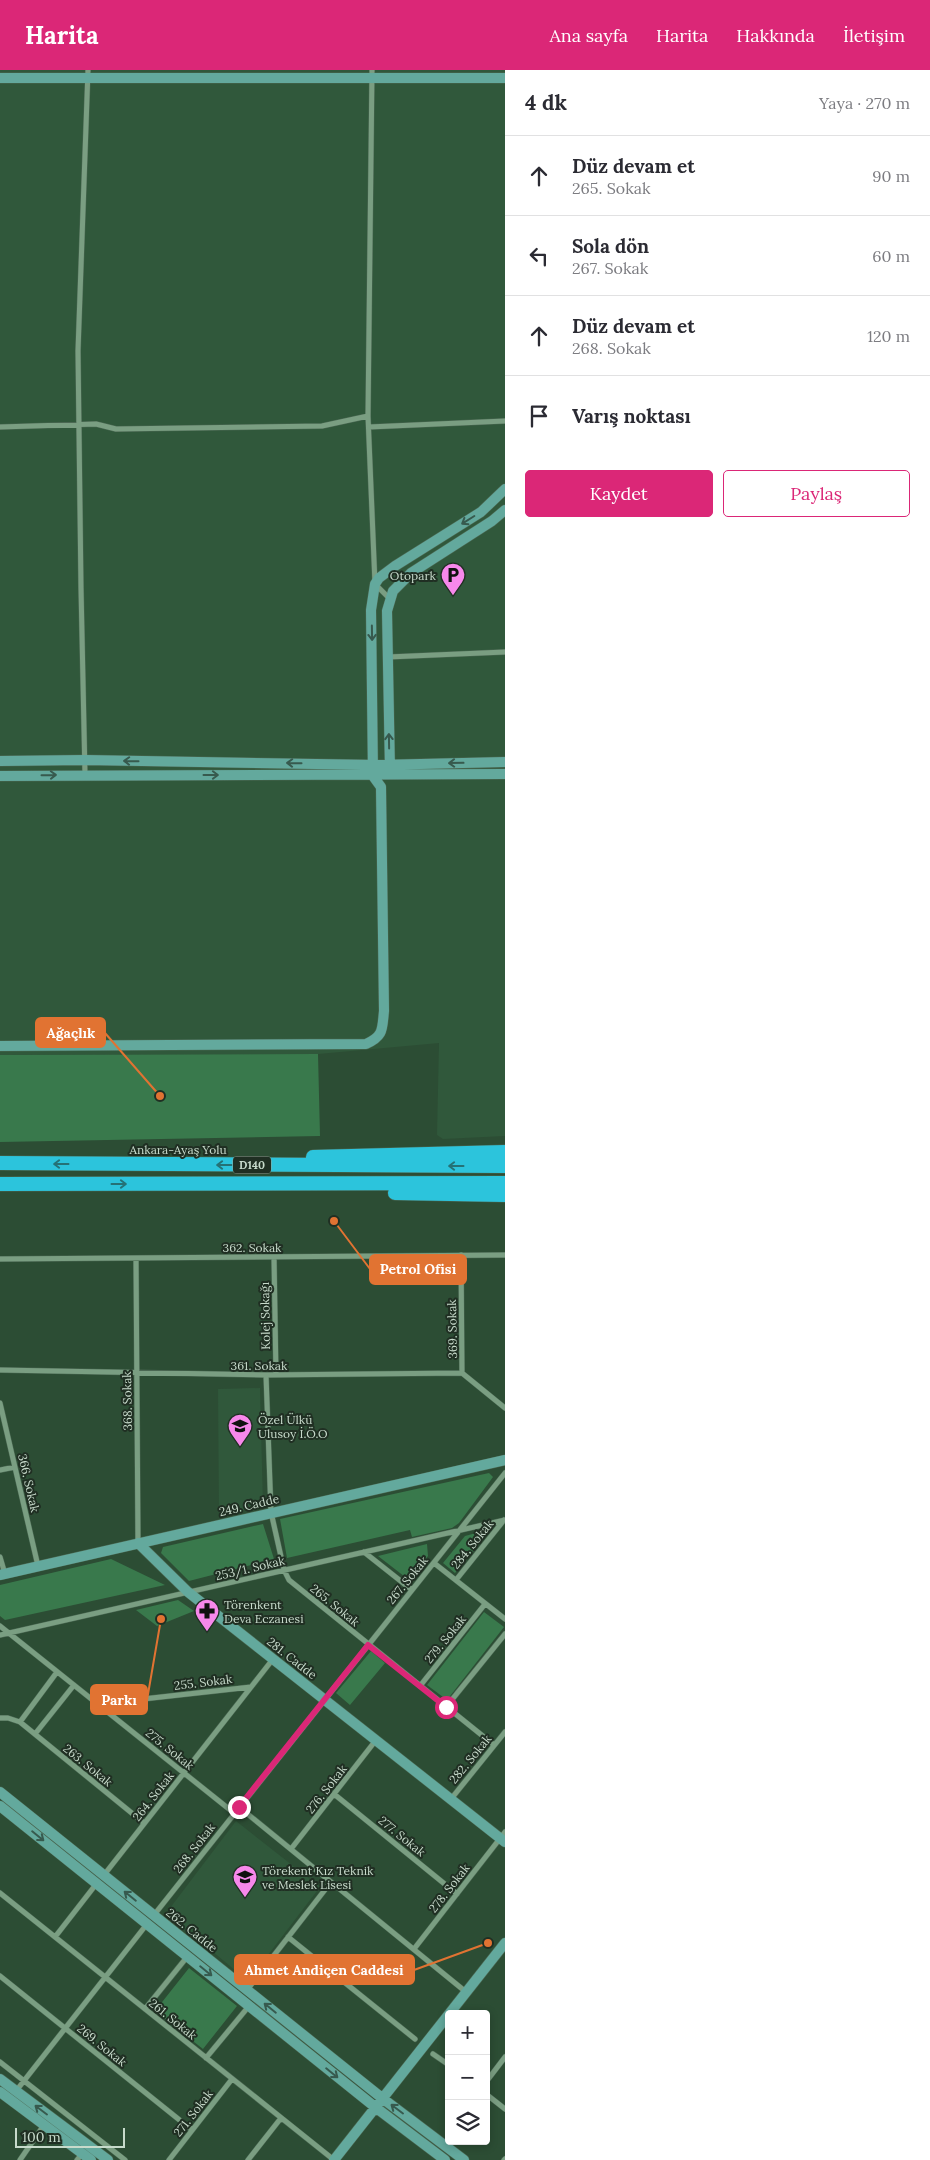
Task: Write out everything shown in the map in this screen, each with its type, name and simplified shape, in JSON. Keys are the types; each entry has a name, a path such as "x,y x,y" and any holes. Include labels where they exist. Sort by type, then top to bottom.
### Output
{"highway":[{"path":"291,1165 311,1157 327,1156 505,1152"},
{"name":"Ankara-Ayaş Yolu","path":"0,1163 505,1166"},
{"name":"D140","path":"0,1184 505,1184"},
{"path":"286,1184 305,1191 505,1195"}],"street":[{"path":"86,775 78,425 78,341 87,74"},
{"path":"0,78 87,74 372,74 505,78"},
{"path":"0,1046 366,1044 378,1038 381,1033 384,1011 381,787 373,776 371,610 375,584 368,416 372,74"},
{"path":"0,427 96,424 116,429 322,426 368,416"},
{"path":"369,426 505,421"},
{"path":"375,584 379,578 395,566 480,512 505,489"},
{"path":"381,787 390,776 387,611 393,591 411,573 492,521 505,510"},
{"path":"375,584 390,599"},
{"path":"387,657 505,652"},
{"path":"0,761 85,760 374,764 505,762"},
{"path":"0,776 390,776 505,774"},
{"name":"362. Sokak","path":"0,1259 505,1255"},
{"name":"369. Sokak","path":"461,1256 462,1373"},
{"name":"Kolej Sokağı","path":"274,1257 276,1375"},
{"name":"368. Sokak","path":"136,1258 138,1543"},
{"name":"361. Sokak","path":"0,1370 266,1375 462,1373"},
{"path":"462,1373 505,1408"},
{"path":"266,1375 271,1512"},
{"name":"366. Sokak","path":"0,1403 38,1566"},
{"name":"249. Cadde","path":"2,1575 505,1460"},
{"path":"0,1470 15,1466"},
{"name":"267. Sokak","path":"324,1699 505,1473"},
{"name":"265. Sokak","path":"271,1512 284,1570 293,1585 494,1745"},
{"name":"253/1. Sokak","path":"0,1635 505,1520"},
{"name":"284. Sokak","path":"456,1580 505,1520"},
{"name":"281. Cadde","path":"138,1543 188,1592 450,1799 503,1838"},
{"path":"364,1552 412,1590"},
{"path":"0,1556 2,1575"},
{"name":"284. Sokak","path":"434,1563 505,1619"},
{"name":"279. Sokak","path":"420,1686 486,1604"},
{"name":"275. Sokak","path":"0,1626 234,1813"},
{"path":"446,1707 505,1634"},
{"name":"264. Sokak","path":"104,1875 273,1659"},
{"path":"0,1718 8,1718 20,1722 57,1672"},
{"path":"35,1734 74,1685"},
{"name":"255. Sokak","path":"98,1704 251,1687"},
{"name":"268. Sokak","path":"154,1915 324,1699"},
{"name":"263. Sokak","path":"20,1722 144,1823"},
{"name":"282. Sokak","path":"450,1799 505,1732"},
{"name":"276. Sokak","path":"291,1849 376,1740"},
{"name":"262. Cadde","path":"0,1792 382,2098 464,2160"},
{"name":"277. Sokak","path":"334,1794 457,1894"},
{"name":"262. Cadde","path":"0,1806 375,2107 445,2160"},
{"path":"239,1807 466,1992"},
{"name":"278. Sokak","path":"414,1950 503,1838"},
{"path":"247,1990 331,1882"},
{"path":"55,1937 97,1883"},
{"name":"261. Sokak","path":"0,1893 334,2160"},
{"path":"16,2091 154,1915"},
{"path":"288,1937 415,2039"},
{"path":"452,2010 505,1943"},
{"path":"145,2009 188,1956"},
{"name":"269. Sokak","path":"0,1976 192,2130"},
{"path":"206,2058 250,2006"},
{"path":"334,2160 445,2019"},
{"path":"433,2054 445,2062"},
{"path":"490,2077 505,2058"},
{"path":"0,2062 125,2160"},
{"path":"0,2079 108,2160"},
{"name":"271. Sokak","path":"169,2160 232,2079"},
{"path":"0,2092 44,2125 83,2158"},
{"path":"490,2097 505,2109"},
{"path":"248,2160 281,2118"},
{"path":"20,2160 44,2125"},
{"path":"413,2136 420,2127"}],"shaded area":[{"path":"0,70 505,70 505,1136 443,1139 437,1135 439,1043 318,1054 0,1055"},
{"path":"318,1054 320,1136 0,1142 0,1055"},
{"name":"Özel Ülkü Ulusoy İ.Ö.O","path":"260,1388 263,1506 219,1516 218,1389"},
{"path":"489,1473 493,1477 459,1523 452,1528 412,1537 410,1530 287,1558 280,1519"},
{"path":"263,1524 274,1559 189,1581 161,1553 163,1547"},
{"path":"491,1529 455,1573 443,1563 465,1536"},
{"path":"427,1544 428,1556 409,1580 378,1556"},
{"path":"111,1559 165,1585 5,1620 0,1616 0,1585"},
{"path":"178,1600 194,1611 157,1626 136,1610"},
{"path":"484,1612 504,1627 447,1700 427,1685"},
{"path":"371,1651 385,1663 350,1705 336,1693"},
{"name":"Törekent Kız Teknik ve Meslek Lisesi","path":"236,1821 320,1887 248,1981 170,1916 170,1908"},
{"path":"189,1968 237,2006 203,2049 155,2011"}],"place":[{"name":"Otopark","path":"453,596"},
{"name":"Ağaçlık","path":"160,1096"},
{"name":"Petrol Ofisi","path":"334,1221"},
{"name":"Özel Ülkü Ulusoy İ.Ö.O","path":"240,1447"},
{"name":"Parkı","path":"161,1619"},
{"name":"Törenkent Deva Eczanesi","path":"207,1632"},
{"name":"Törekent Kız Teknik ve Meslek Lisesi","path":"245,1898"},
{"name":"Ahmet Andiçen Caddesi","path":"488,1943"}],"route":[{"path":"239,1807 368,1645 446,1707"}]}
